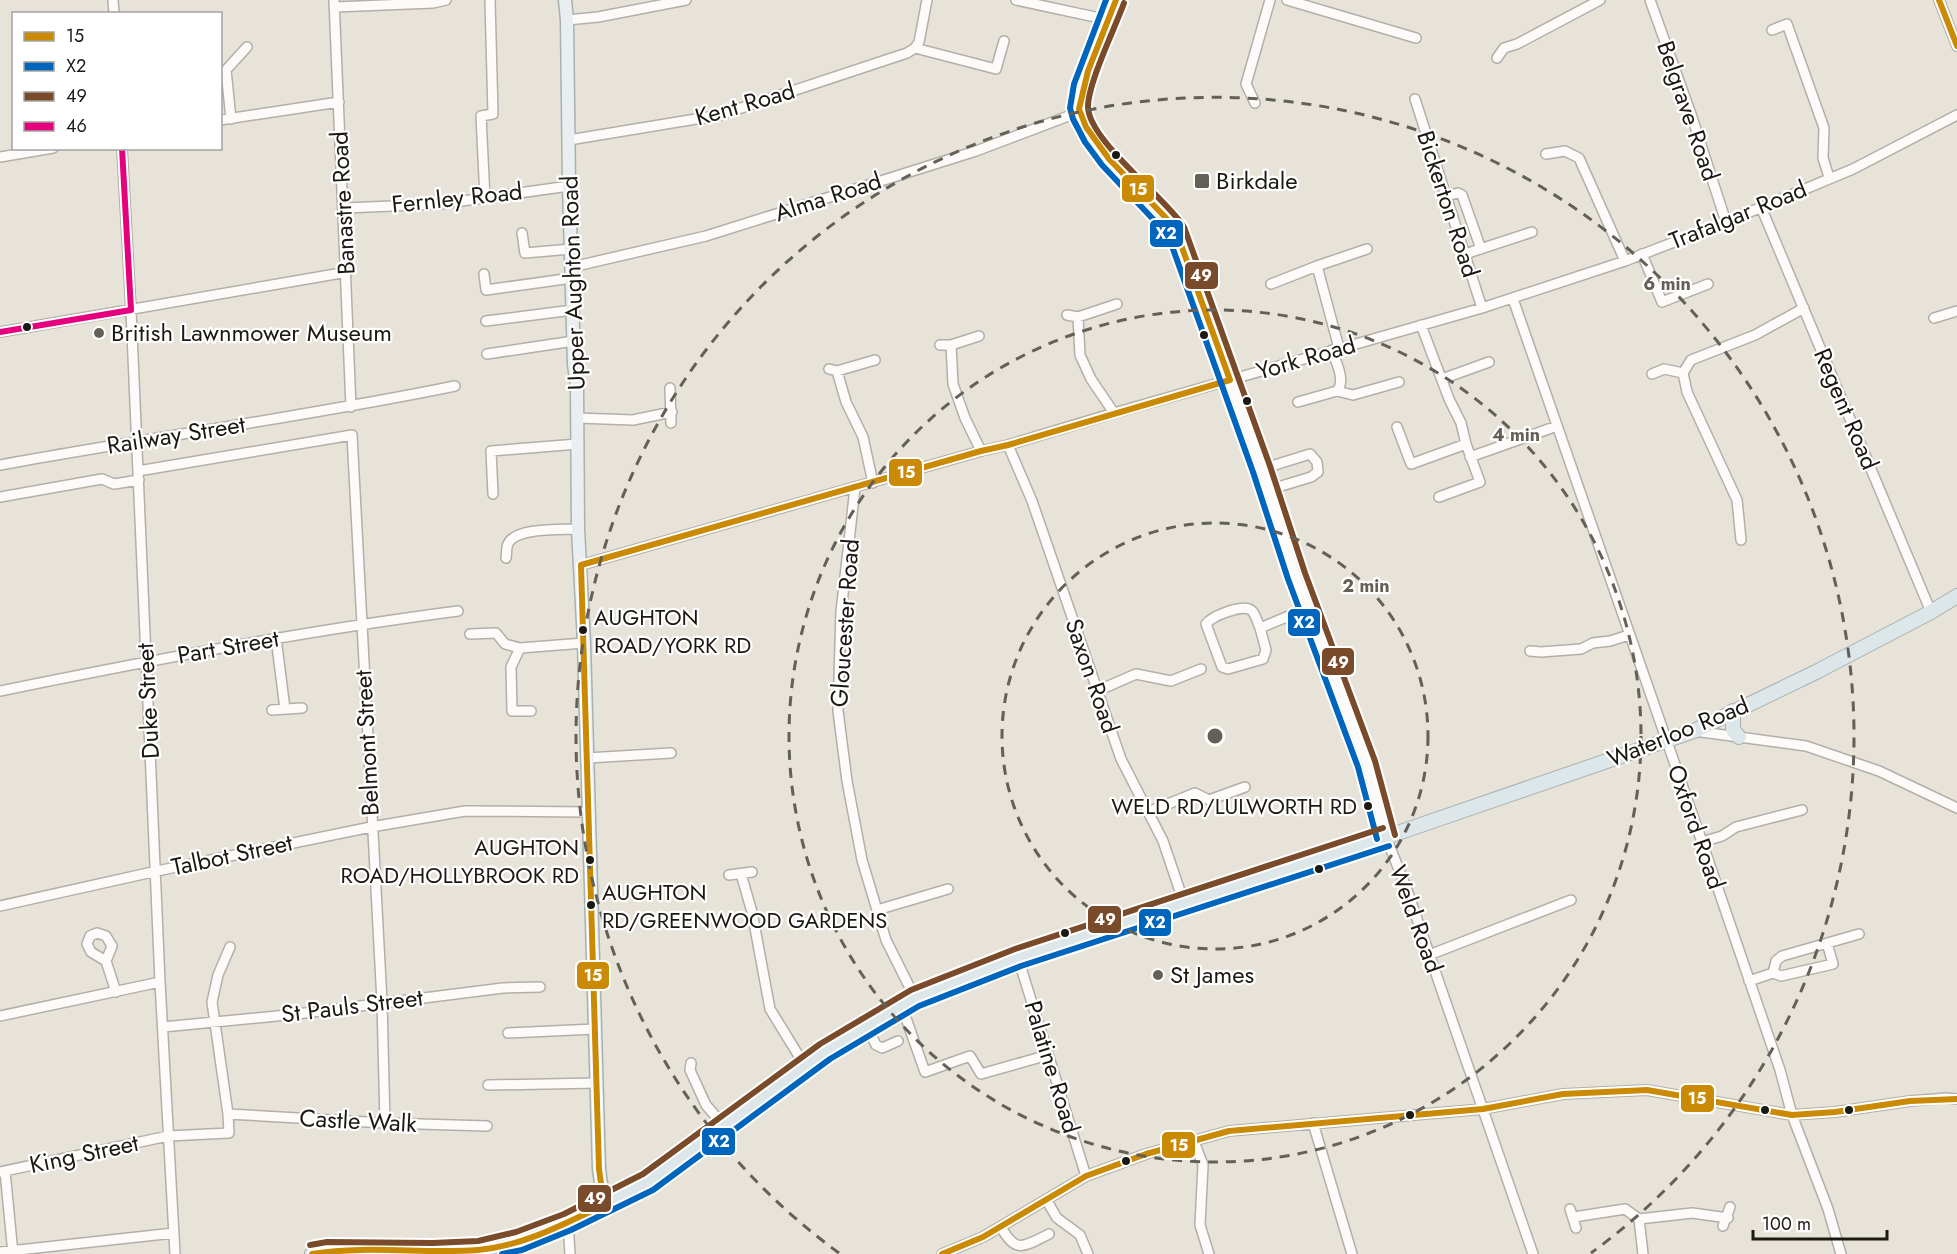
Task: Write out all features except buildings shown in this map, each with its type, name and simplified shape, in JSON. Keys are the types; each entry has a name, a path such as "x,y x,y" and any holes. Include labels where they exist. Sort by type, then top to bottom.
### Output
{"highway":[{"name":"Waterloo Road","path":"312,1254 327,1251 368,1250 433,1253 479,1250 502,1246 568,1222 648,1182 805,1066 915,998 1018,958 1386,837 1694,731 1816,672 1932,612 1957,596"},
{"path":"1733,711 1733,730 1738,737"}],"main road":[{"name":"Upper Aughton Road","path":"565,0 578,444 578,529 584,643 599,1168 604,1205"}],"street":[{"path":"335,3 433,3 446,0"},
{"path":"485,199 481,116 493,114 490,0"},
{"path":"567,20 598,17 686,0"},
{"path":"927,0 919,42 915,48 996,69 1004,41"},
{"path":"1016,0 1109,20"},
{"path":"1079,111 1082,91 1116,0"},
{"path":"1255,103 1246,84 1270,0"},
{"path":"1497,58 1504,48 1517,44 1600,0"},
{"name":"Belgrave Road","path":"1650,0 1691,114 1726,222"},
{"path":"1939,0 1957,46"},
{"path":"1294,1 1416,38"},
{"name":"Banastre Road","path":"335,3 351,407"},
{"path":"1772,30 1785,20 1824,128 1823,158 1829,177"},
{"path":"231,118 226,70 247,47"},
{"name":"Kent Road","path":"569,140 720,115 908,53 915,48"},
{"name":"Bickerton Road","path":"1415,99 1482,308"},
{"path":"222,120 339,102"},
{"name":"Alma Road","path":"484,274 486,290 572,273 706,236 976,151 1079,111"},
{"name":"Weld Road","path":"1079,111 1092,137 1119,170 1176,231 1262,469 1308,608 1367,764 1386,837 1407,890 1533,1254"},
{"name":"Trafalgar Road","path":"1513,299 1625,261 1726,222 1853,168 1957,115"},
{"path":"0,157 41,150"},
{"name":"Duke Street","path":"122,150 157,871 160,982 175,1254"},
{"path":"1546,154 1565,151 1579,158 1625,261"},
{"name":"Fernley Road","path":"344,207 441,204 569,186"},
{"path":"1446,196 1462,195 1482,249"},
{"name":"Regent Road","path":"1761,207 1932,612"},
{"path":"1465,254 1532,232"},
{"path":"522,233 525,253 571,249"},
{"path":"1271,284 1367,249"},
{"path":"1642,254 1662,302 1708,284"},
{"path":"1317,266 1341,380 1341,387 1337,392"},
{"path":"0,332 347,273"},
{"name":"York Road","path":"581,565 1513,299"},
{"name":"Oxford Road","path":"1513,299 1702,842 1780,1070 1792,1115 1828,1209 1841,1254"},
{"path":"1067,315 1078,318 1117,303"},
{"path":"1741,540 1737,500 1687,392 1683,374 1691,360 1755,335 1804,308"},
{"path":"486,321 573,310"},
{"path":"1934,318 1957,311"},
{"path":"1078,318 1080,356 1091,379 1114,413"},
{"path":"1421,325 1461,423 1470,458 1480,482 1439,497"},
{"path":"940,345 951,345 980,336"},
{"path":"487,354 574,341"},
{"path":"951,345 953,384 964,418 981,451"},
{"path":"873,483 863,437 833,370 875,360"},
{"path":"1442,379 1489,362"},
{"path":"1652,374 1664,369 1683,374"},
{"path":"1298,402 1337,392 1353,395 1399,381"},
{"name":"Railway Street","path":"0,465 136,440 351,407 455,386"},
{"path":"670,388 671,423"},
{"path":"577,418 633,420 672,412"},
{"path":"1470,458 1557,426"},
{"path":"1397,427 1410,464 1466,444"},
{"name":"Belmont Street","path":"139,476 352,435 382,1002 385,1123"},
{"path":"493,494 491,451 578,444"},
{"name":"Saxon Road","path":"1008,445 1032,501 1121,759 1163,841 1185,903"},
{"path":"1262,469 1310,454 1317,462 1318,472 1311,477 1268,490"},
{"path":"0,497 102,479 114,484 139,476"},
{"name":"Gloucester Road","path":"855,488 841,612 838,711 847,781 860,849 886,940 915,998"},
{"path":"506,558 507,544 525,532 578,529"},
{"path":"1260,628 1308,608"},
{"path":"1249,609 1254,613 1260,628 1266,650 1263,659 1228,669 1222,667 1206,624 1208,621 1214,616 1249,609"},
{"name":"Part Street","path":"0,691 276,638 458,611"},
{"path":"470,634 496,633 505,644 520,648 584,643"},
{"path":"1530,651 1581,649 1593,643 1629,635"},
{"path":"276,638 285,709"},
{"path":"520,648 511,667 512,711 531,711"},
{"path":"1097,691 1136,674 1171,681 1201,669"},
{"path":"272,710 302,708"},
{"path":"1694,731 1806,746 1879,771 1957,808"},
{"path":"587,758 671,753"},
{"path":"1148,812 1195,794 1209,800 1245,787"},
{"path":"1702,842 1722,836 1736,827 1802,810"},
{"name":"Talbot Street","path":"0,906 371,827 465,812 588,812"},
{"path":"729,875 752,872"},
{"path":"741,874 752,912 770,1009 805,1066"},
{"path":"877,909 948,889"},
{"path":"1429,955 1571,900"},
{"path":"1773,973 1776,961 1782,956 1859,934"},
{"path":"1749,981 1773,973 1781,976 1833,964 1827,943"},
{"path":"228,1114 212,1002 218,975 230,947"},
{"name":"Palatine Road","path":"1018,958 1086,1176"},
{"path":"106,961 116,992"},
{"path":"0,1016 160,982"},
{"name":"St Pauls Street","path":"163,1027 503,988 540,987"},
{"path":"902,1006 925,1072 970,1056 981,1074 1048,1055"},
{"path":"867,1027 876,1045 882,1048 898,1041"},
{"path":"508,1034 596,1029"},
{"path":"691,1063 690,1070 706,1105 724,1126"},
{"path":"488,1085 597,1083"},
{"path":"942,1254 983,1237 1086,1176 1146,1154 1229,1131 1482,1109 1563,1094 1647,1090 1792,1115 1835,1113 1919,1100 1957,1099"},
{"name":"Castle Walk","path":"228,1114 487,1126"},
{"name":"King Street","path":"3,1171 168,1136 229,1133 228,1114"},
{"path":"1313,1123 1352,1254"},
{"path":"1194,1141 1203,1165 1200,1226 1209,1254"},
{"path":"3,1171 13,1252"},
{"path":"1047,1201 1057,1218 1080,1235 1088,1254"},
{"path":"1576,1228 1572,1213 1625,1209 1639,1219 1692,1213 1725,1222 1730,1207"},
{"path":"1639,1219 1643,1254"},
{"path":"568,1222 570,1254"},
{"path":"1000,1227 1008,1243 1014,1247 1022,1248 1049,1234"},
{"path":"0,1252 174,1233"},
{"path":"479,1250 494,1254"}],"transit line":[{"name":"X2","path":"1106,0 1074,84 1070,108 1073,119 1085,142 1102,165 1168,235 1253,472 1288,579 1358,767 1377,839"},
{"name":"15","path":"1116,0 1088,71 1079,109 1086,127 1109,159 1176,231 1230,380"},
{"name":"15","path":"1939,0 1957,46"},
{"name":"49","path":"1124,3 1092,84 1088,107 1092,121 1114,152 1184,227 1270,466 1305,573 1375,761 1395,835"},
{"name":"46","path":"122,150 131,310"},
{"name":"46","path":"0,332 131,310"},
{"name":"15","path":"581,565 1230,380"},
{"name":"15","path":"581,565 599,1169 604,1205"},
{"name":"49","path":"310,1245 327,1242 478,1241 516,1232 564,1214 643,1174 820,1044 911,990 1015,949 1383,828"},
{"name":"X2","path":"502,1254 522,1250 571,1230 653,1190 830,1059 919,1006 1021,966 1389,846"},
{"name":"15","path":"942,1254 983,1237 1086,1176 1146,1154 1229,1131 1483,1109 1563,1094 1647,1090 1792,1115 1835,1112 1910,1101 1957,1099"},
{"name":"15","path":"312,1254 354,1250 457,1251 495,1248 543,1233 604,1205"}],"place":[{"name":"Birkdale","path":"1202,181"},
{"name":"British Lawnmower Museum","path":"99,333"},
{"name":"AUGHTON ROAD/YORK RD","path":"583,630"},
{"name":"WELD RD/LULWORTH RD","path":"1368,806"},
{"name":"AUGHTON ROAD/HOLLYBROOK RD","path":"590,860"},
{"name":"AUGHTON RD/GREENWOOD GARDENS","path":"591,905"},
{"name":"St James","path":"1158,975"}]}
